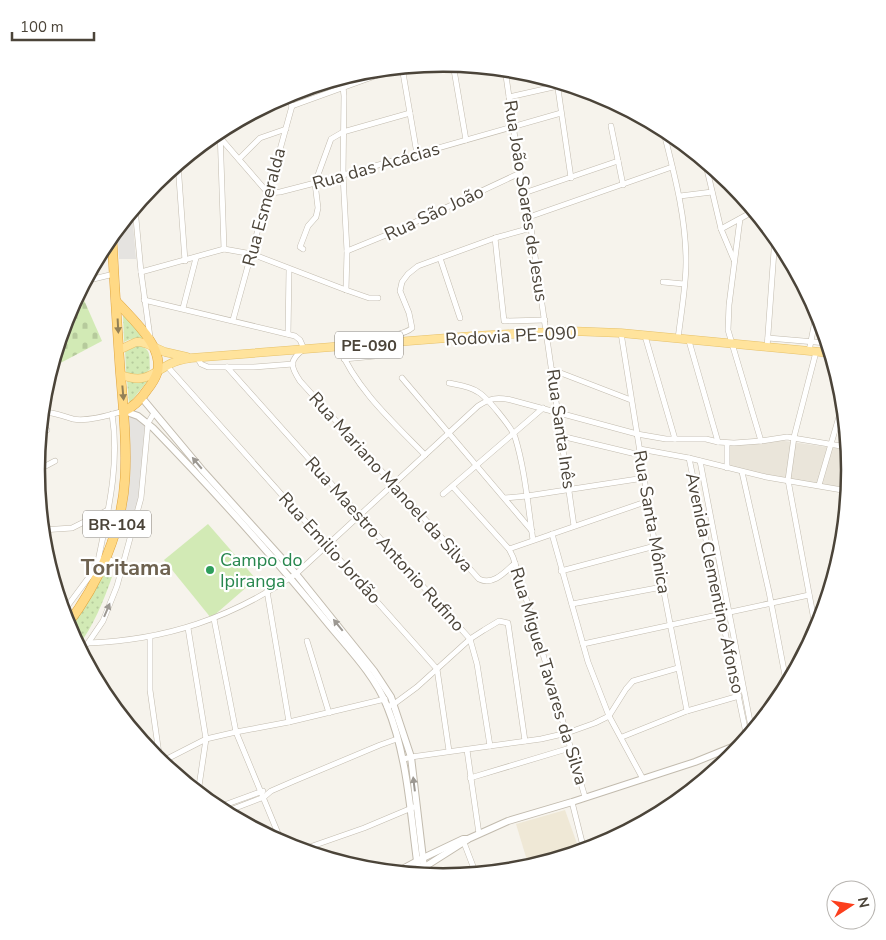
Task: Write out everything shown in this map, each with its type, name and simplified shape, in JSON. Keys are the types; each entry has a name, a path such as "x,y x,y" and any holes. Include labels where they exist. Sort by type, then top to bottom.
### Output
{"highway":[{"name":"BR-104","path":"73,617 98,575 101,560 118,522 122,502 126,456 113,248"},
{"path":"116,301 152,344 158,359 157,373 142,398 124,411"}],"main road":[{"name":"Rodovia PE-090","path":"119,350 136,342 152,344 172,354 194,357 547,332 621,333 689,341 823,352"},
{"name":"Rodovia PE-090","path":"121,375 131,379 141,379 157,373 167,366 194,357"}],"street":[{"path":"454,72 466,140"},
{"path":"402,74 417,154"},
{"name":"Rua João Soares de Jesus","path":"506,77 520,173 532,228 547,332"},
{"path":"290,102 292,106 357,82"},
{"path":"344,87 343,175 347,251 346,290"},
{"path":"509,97 548,87"},
{"path":"559,90 571,178"},
{"name":"Rua Esmeralda","path":"233,320 292,106"},
{"path":"302,249 300,247 305,232 316,217 318,208 315,183 331,139 344,132 410,113"},
{"name":"Rua das Acácias","path":"268,193 280,192 315,183 561,113"},
{"path":"611,126 623,185"},
{"path":"239,159 260,138 286,129"},
{"path":"222,139 268,193"},
{"path":"666,140 680,196 686,254 678,339"},
{"path":"218,142 224,249"},
{"path":"524,194 618,161"},
{"path":"529,218 672,168"},
{"path":"179,173 185,261"},
{"name":"Rua São João","path":"347,251 396,231 520,173"},
{"path":"707,173 721,229 734,260"},
{"path":"680,196 712,192"},
{"path":"721,229 748,215"},
{"path":"136,218 144,300 152,344"},
{"path":"740,219 727,322 731,344 761,441"},
{"path":"373,344 383,337 410,330 412,326 400,287 408,274 414,269 495,238 532,228"},
{"path":"495,238 504,321 545,320"},
{"path":"141,272 224,249 252,254 289,270 346,290 369,298 378,298"},
{"path":"767,348 774,249"},
{"path":"183,308 196,258"},
{"path":"440,258 460,318"},
{"path":"288,334 289,270"},
{"path":"94,279 114,274"},
{"path":"663,282 684,284"},
{"path":"144,300 288,334 300,340 304,349 294,358 293,364 208,367 201,364 194,357"},
{"path":"813,616 788,480 794,437 813,351 812,342 814,327"},
{"name":"Rua Santa Inês","path":"547,332 574,526"},
{"name":"Rua Santa Mônica","path":"621,333 662,587 688,711"},
{"path":"645,336 675,440"},
{"path":"768,338 820,343"},
{"path":"689,341 718,442"},
{"path":"339,347 344,360 365,389 425,455"},
{"path":"344,360 386,355"},
{"name":"Rua Mariano Manoel da Silva","path":"293,364 295,374 300,381 479,579 486,582 497,579 515,563"},
{"name":"Rua Emilio Jordão","path":"167,366 437,669"},
{"name":"Rua Maestro Antonio Rufino","path":"227,367 470,640 477,664 490,746"},
{"path":"552,370 631,400"},
{"path":"402,378 532,531"},
{"path":"449,382 476,390 488,400 514,434 527,496 533,540"},
{"path":"142,398 293,576 389,702 407,758 421,867"},
{"path":"88,643 150,637 188,628 214,619 293,576 448,434 488,400 498,398 511,400 637,434 675,440 706,439 727,443 794,437 840,446"},
{"path":"443,494 543,408"},
{"path":"49,412 78,419 124,411 134,413 148,424 271,551"},
{"path":"85,645 103,621 117,586 142,498 148,424 154,413"},
{"path":"68,605 101,560 116,451 112,414"},
{"path":"818,485 838,420"},
{"path":"561,436 640,455"},
{"path":"727,443 727,468"},
{"path":"640,449 689,458 742,472 840,489"},
{"name":"Avenida Clementino Afonso","path":"689,458 745,728"},
{"path":"45,466 55,461"},
{"name":"Avenida Clementino Afonso","path":"700,462 750,722"},
{"path":"742,472 771,604 784,675"},
{"path":"505,498 644,478"},
{"name":"Rua Miguel Tavares da Silva","path":"453,487 509,549 515,563 586,797"},
{"path":"509,549 648,501"},
{"path":"49,530 72,528 108,510"},
{"path":"552,534 588,662 609,716 643,779"},
{"path":"561,571 655,546"},
{"path":"711,560 719,558"},
{"path":"101,560 112,560 122,566"},
{"path":"572,604 662,587"},
{"path":"267,591 289,722"},
{"path":"583,644 809,595"},
{"path":"214,619 236,732 278,832"},
{"path":"169,758 206,739 389,702 417,687 470,640 501,620 508,623 525,741"},
{"path":"188,628 206,739 199,785"},
{"path":"150,637 150,690 158,747"},
{"path":"307,641 329,713"},
{"path":"407,758 525,741 566,733 609,716 633,681 678,668"},
{"path":"437,669 449,751"},
{"path":"622,737 688,711 739,696"},
{"path":"389,702 397,739 407,758"},
{"path":"234,809 264,797 271,791 397,739"},
{"path":"470,778 570,748"},
{"path":"467,750 479,834"},
{"path":"407,866 508,821 643,779 724,751"},
{"path":"226,804 261,790 271,791"},
{"path":"572,802 582,843"},
{"path":"312,846 364,828 413,807"},
{"path":"427,867 465,840"},
{"path":"465,840 474,867"}],"shaded area":[{"path":"133,221 136,259 119,259 118,241"},
{"path":"134,410 147,422 140,498 133,528 114,542 127,418"},
{"path":"778,440 840,449 840,491 741,472 724,464 724,441"},
{"path":"565,810 577,845 526,859 516,824"}],"green space":[{"path":"84,299 102,341 60,363 66,342"},
{"path":"123,315 147,341 133,339 124,342"},
{"path":"134,344 147,350 149,355 150,369 139,376 126,373 125,349"},
{"path":"150,378 129,404 127,380 139,382"},
{"name":"Campo do Ipiranga","path":"208,524 256,579 211,618 164,560"},
{"path":"102,575 112,577 98,613 83,639 74,618"}],"place":[{"name":"Campo do Ipiranga","path":"210,570"}],"district":[{"name":"Toritama","path":"126,567"}]}
